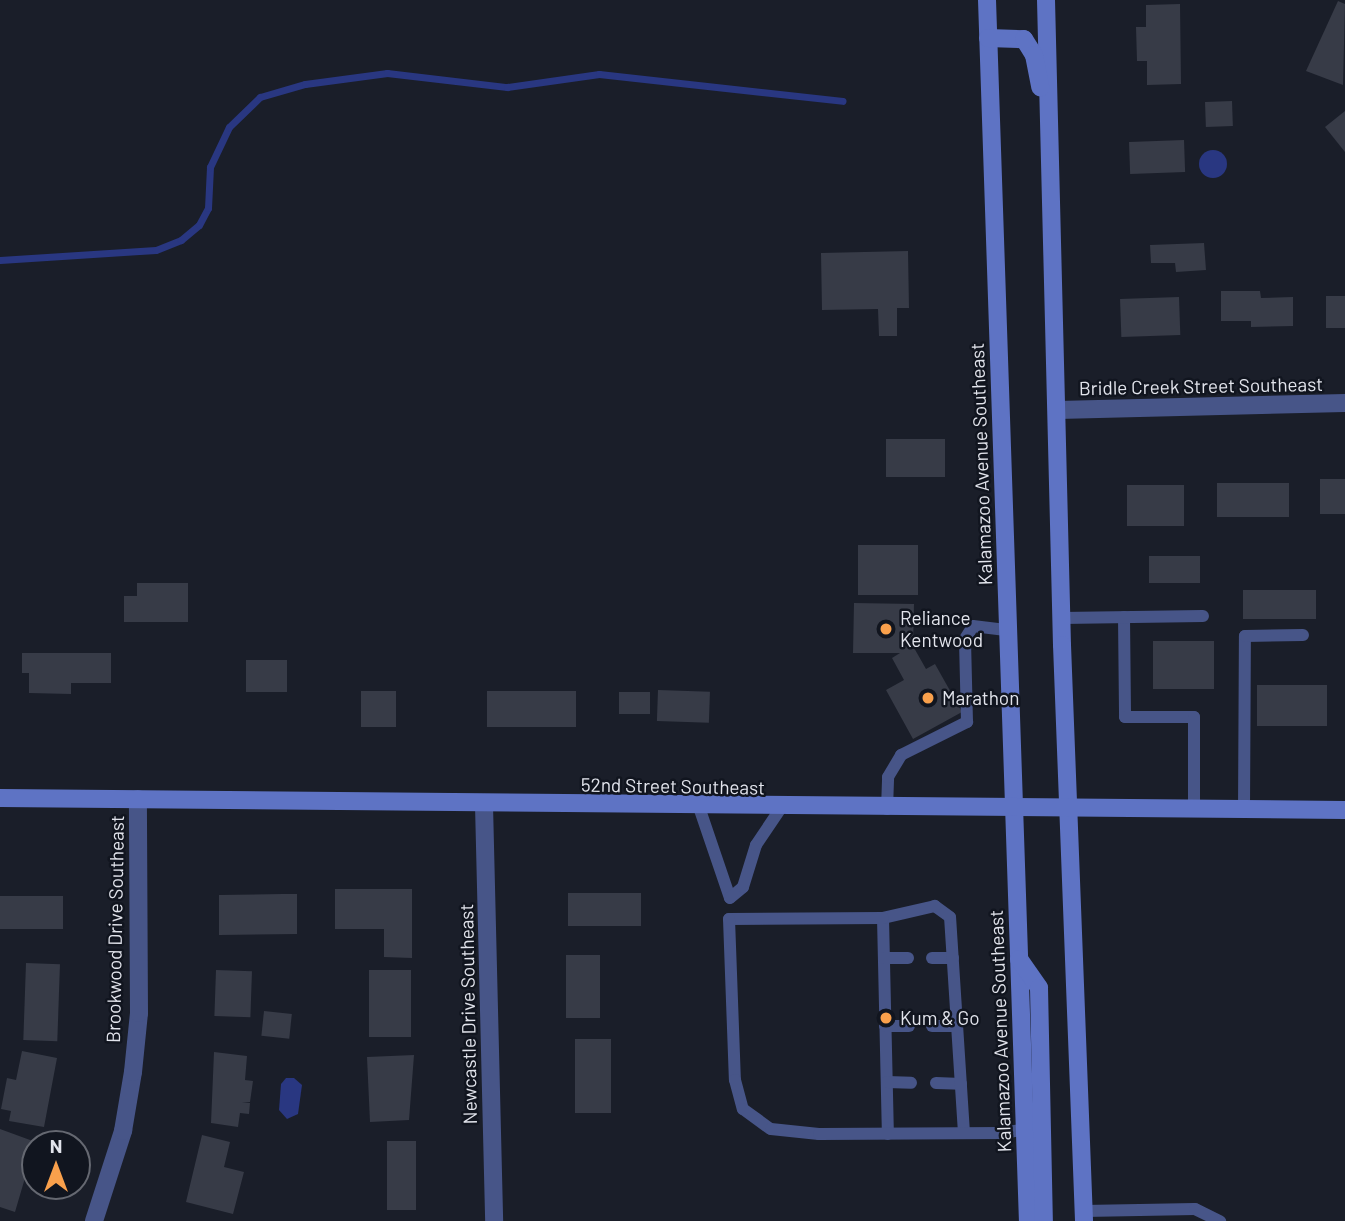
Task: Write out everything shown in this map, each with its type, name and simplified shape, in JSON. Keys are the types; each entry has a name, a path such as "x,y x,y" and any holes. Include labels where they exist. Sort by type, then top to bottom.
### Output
{"main road":[{"name":"Kalamazoo Avenue Southeast","path":"987,0 1028,1221"},
{"path":"1046,0 1062,618 1084,1216"},
{"path":"988,38 1024,39 1034,55 1050,135"},
{"name":"52nd Street Southeast","path":"0,798 887,809 1345,810"},
{"path":"1019,958 1039,988 1044,1221"}],"street":[{"name":"Bridle Creek Street Southeast","path":"1058,410 1345,403"},
{"name":"Brookwood Drive Southeast","path":"93,1221 123,1132 132,1084 139,1013 138,799"},
{"name":"Newcastle Drive Southeast","path":"484,805 494,1221"}],"lane":[{"path":"1062,618 1203,616"},
{"path":"1124,617 1125,717 1194,717 1194,810"},
{"path":"887,809 888,777 901,755 967,722 965,639 973,626 1007,630"},
{"path":"1244,810 1245,636 1303,635"},
{"path":"699,807 730,898 735,1080 743,1109 771,1129 888,1133 964,1133 1025,1129"},
{"path":"730,898 743,887 756,845 781,808"},
{"path":"729,919 883,918 935,906 950,916 964,1133"},
{"path":"883,918 888,1133"},
{"path":"884,958 908,958"},
{"path":"932,958 953,958"},
{"path":"886,1026 909,1026"},
{"path":"932,1026 957,1026"},
{"path":"887,1082 911,1083"},
{"path":"936,1083 961,1084"},
{"path":"1084,1216 1195,1209 1220,1221"}],"water":[{"path":"1213,150 1223,154 1227,164 1223,174 1213,178 1203,174 1199,164 1203,154"},
{"path":"286,1078 294,1078 302,1085 298,1114 287,1119 279,1110 281,1084"}],"building":[{"path":"1338,1 1345,4 1343,85 1306,71"},
{"path":"1180,4 1181,84 1147,85 1147,61 1137,61 1136,27 1146,27 1146,5"},
{"path":"1232,101 1233,126 1206,127 1205,102"},
{"path":"1345,111 1345,152 1325,127"},
{"path":"1184,140 1185,172 1130,174 1129,142"},
{"path":"1204,243 1206,270 1176,272 1175,263 1151,263 1150,245"},
{"path":"908,251 909,308 897,308 897,336 879,336 878,309 822,310 821,253"},
{"path":"1221,291 1260,291 1261,298 1293,297 1293,326 1251,327 1251,321 1221,321"},
{"path":"1326,296 1345,296 1345,328 1326,328"},
{"path":"1179,297 1180,335 1121,337 1120,299"},
{"path":"886,439 945,439 945,477 886,477"},
{"path":"1320,479 1345,479 1345,514 1320,514"},
{"path":"1217,483 1289,483 1289,517 1217,517"},
{"path":"1127,485 1184,485 1184,526 1127,526"},
{"path":"858,545 918,545 918,595 858,595"},
{"path":"1149,556 1200,556 1200,583 1149,583"},
{"path":"137,583 188,583 188,622 124,622 124,596 137,596"},
{"path":"1243,590 1316,590 1316,619 1243,619"},
{"path":"854,603 914,604 913,646 926,669 935,664 962,712 913,739 886,690 904,680 892,658 900,653 853,653"},
{"path":"1153,641 1214,641 1214,689 1153,689"},
{"path":"22,653 111,653 111,683 71,683 71,694 29,693 29,673 22,673"},
{"path":"246,660 287,660 287,692 246,692"},
{"path":"1257,685 1327,685 1327,726 1257,726"},
{"path":"658,690 710,692 709,723 657,721"},
{"path":"361,691 396,691 396,727 361,727"},
{"path":"487,691 576,691 576,727 487,727"},
{"path":"619,692 650,692 650,714 619,714"},
{"path":"335,889 412,889 412,958 384,957 384,929 335,929"},
{"path":"568,893 641,893 641,926 568,926"},
{"path":"297,894 297,934 219,935 219,895"},
{"path":"0,896 63,896 63,929 0,929"},
{"path":"566,955 600,955 600,1018 566,1018"},
{"path":"26,963 60,964 57,1041 23,1040"},
{"path":"216,970 252,971 250,1017 214,1016"},
{"path":"369,970 411,970 411,1037 369,1037"},
{"path":"264,1011 292,1014 289,1039 261,1036"},
{"path":"575,1039 611,1039 611,1113 575,1113"},
{"path":"22,1051 57,1058 44,1127 9,1121 11,1111 1,1109 7,1078 16,1080"},
{"path":"214,1052 247,1056 245,1080 253,1081 250,1102 242,1103 250,1103 249,1114 240,1113 238,1127 211,1123"},
{"path":"414,1055 409,1120 370,1122 367,1057"},
{"path":"0,1129 21,1137 21,1192 15,1212 0,1207"},
{"path":"202,1135 230,1142 224,1167 244,1172 233,1214 186,1202"},
{"path":"387,1141 416,1141 416,1210 387,1210"}],"waterway":[{"path":"0,260 156,250 181,240 199,225 208,208 210,167 229,127 260,97 305,84 387,73 507,87 599,74 843,101"}],"place":[{"name":"Reliance Kentwood","path":"886,629"},
{"name":"Marathon","path":"928,698"},
{"name":"Kum & Go","path":"886,1018"}]}
